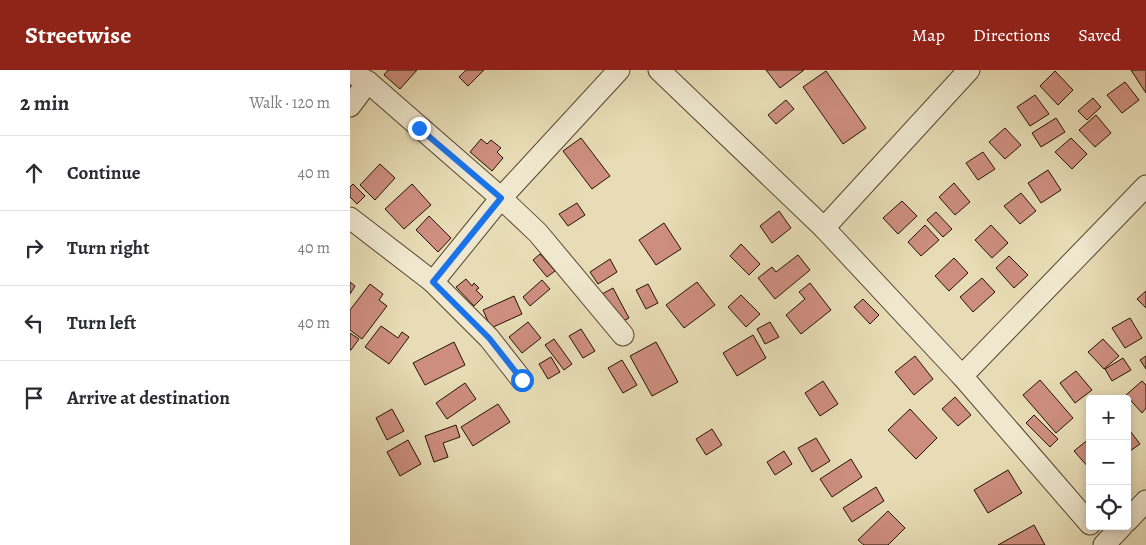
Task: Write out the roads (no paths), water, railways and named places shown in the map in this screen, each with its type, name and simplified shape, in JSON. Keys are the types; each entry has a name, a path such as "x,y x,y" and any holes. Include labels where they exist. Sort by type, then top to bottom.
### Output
{"street":[{"path":"433,282 501,198 619,70"},
{"path":"659,70 824,228 962,376 1086,519"},
{"path":"824,228 969,70"},
{"path":"350,106 359,77 501,198 538,233 623,335"},
{"path":"962,376 1146,186"},
{"path":"350,218 433,282 489,338 522,380"},
{"path":"1131,517 1146,501"},
{"path":"1095,530 1106,544 1118,530"}]}
